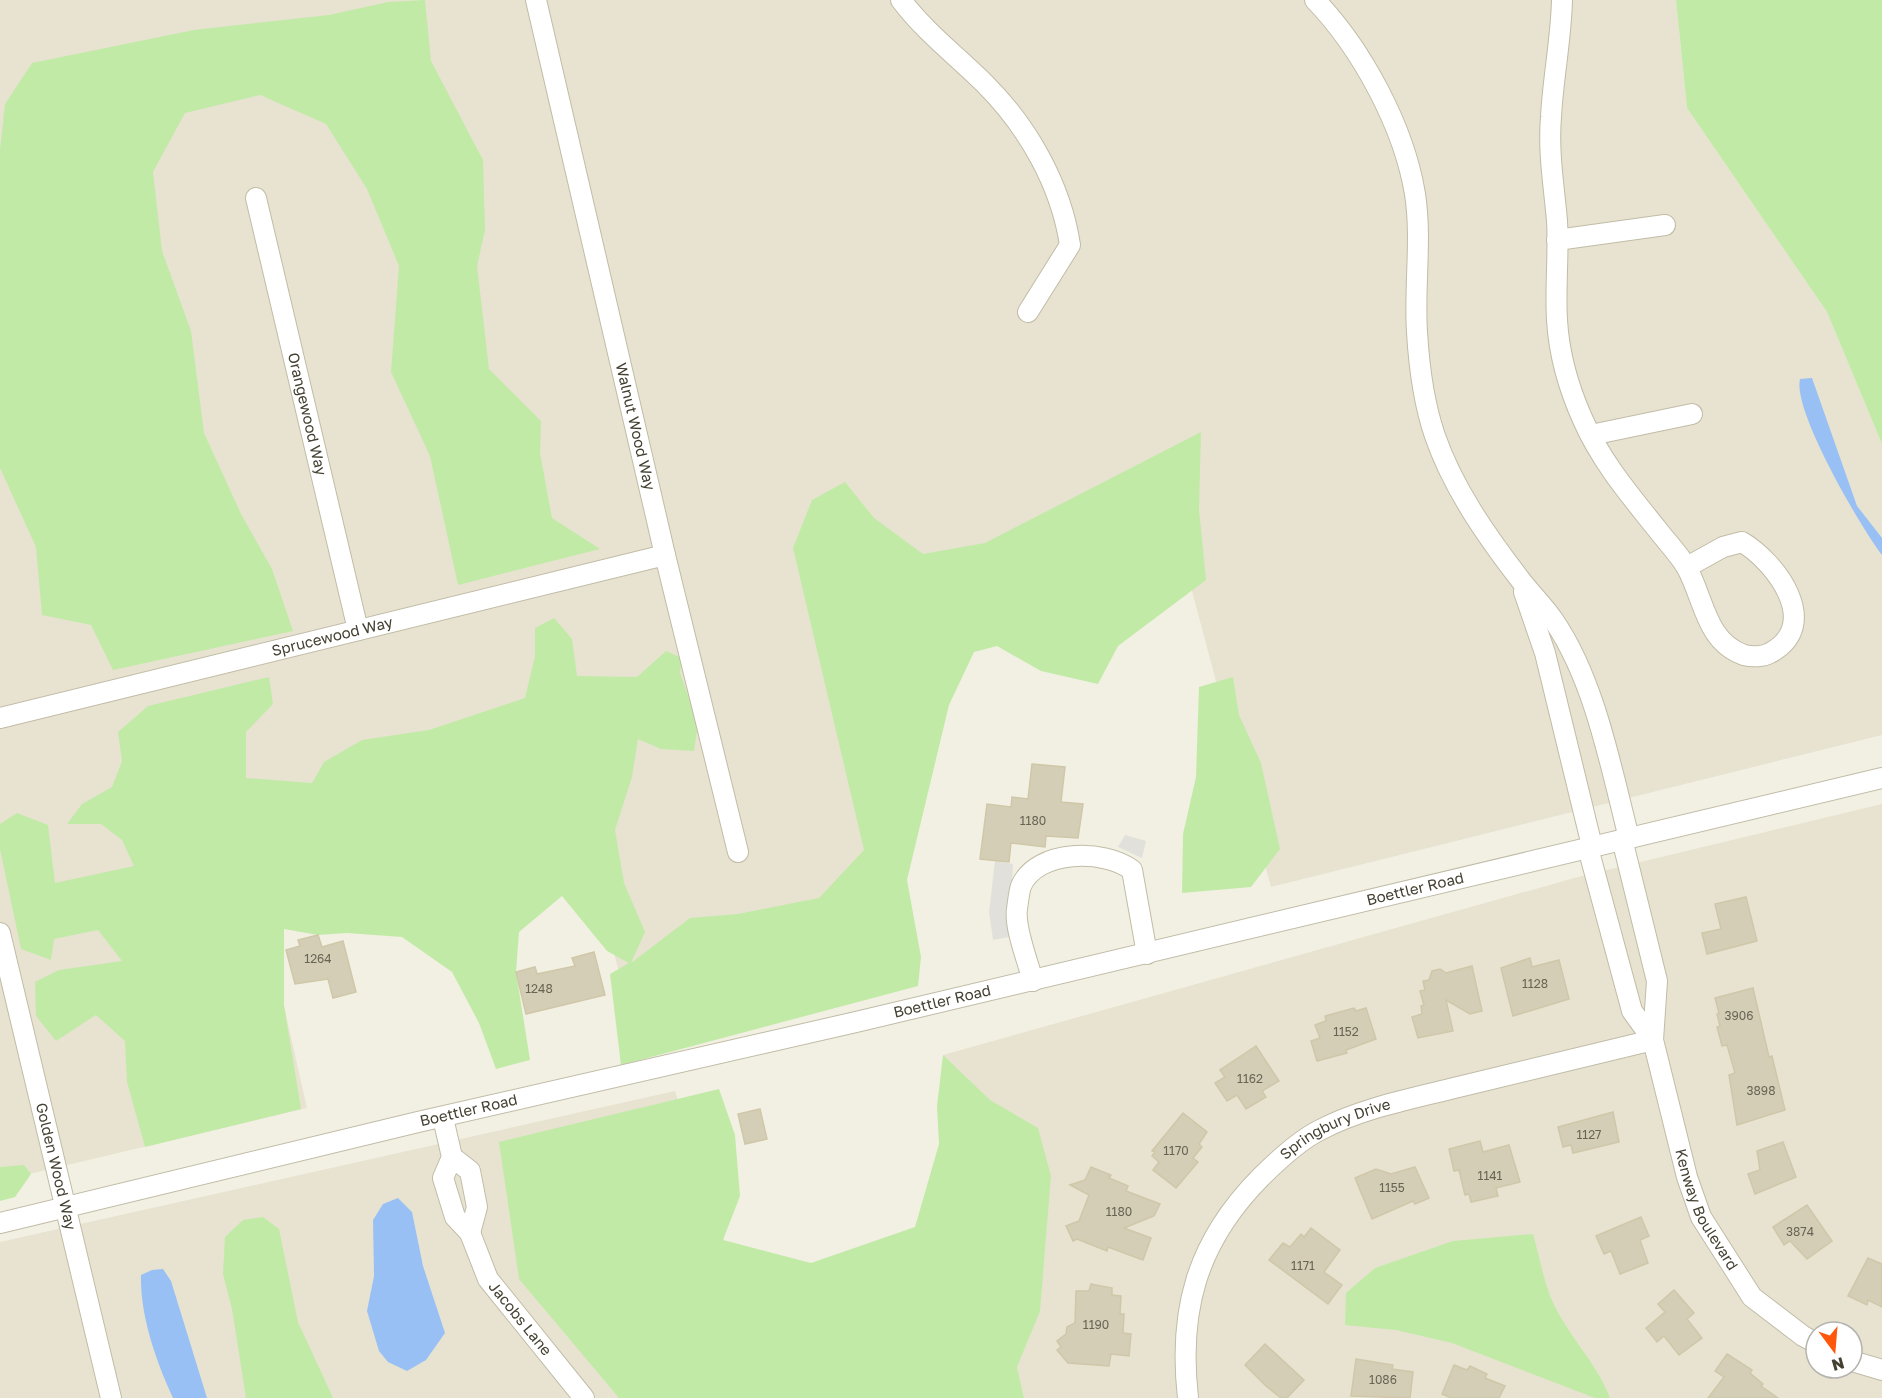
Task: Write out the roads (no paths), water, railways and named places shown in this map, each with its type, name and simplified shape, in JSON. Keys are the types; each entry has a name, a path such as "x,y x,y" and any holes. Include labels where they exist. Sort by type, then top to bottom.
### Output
{"street":[{"name":"Walnut Wood Way","path":"536,0 665,555 738,852"},
{"path":"900,0 915,19 986,85 1018,122 1049,176 1065,215 1070,245 1028,312"},
{"name":"Kenway Boulevard","path":"1315,0 1367,69 1396,130 1415,194 1418,257 1417,332 1423,382 1435,436 1461,492 1486,533 1555,621 1585,685 1600,728 1657,981 1653,1040 1687,1176 1701,1217 1732,1269 1752,1297 1804,1337"},
{"path":"1562,0 1561,34 1549,147 1557,240 1557,319 1562,360 1583,420 1607,464 1687,567 1716,635 1731,650 1751,657 1770,653 1785,641 1796,621 1791,599 1778,575 1760,553 1742,543 1723,547 1687,567"},
{"name":"Orangewood Way","path":"256,198 358,630"},
{"path":"1557,240 1665,225"},
{"path":"1591,435 1692,414"},
{"name":"Sprucewood Way","path":"0,718 665,555"},
{"name":"Kenway Boulevard","path":"1521,580 1545,654 1590,847 1632,1011 1653,1040"},
{"name":"Boettler Road","path":"0,1223 1033,981 1882,778"},
{"path":"1033,981 1016,912 1022,885 1036,868 1060,858 1090,855 1119,860 1132,870 1147,954"},
{"name":"Golden Wood Way","path":"0,933 111,1398"},
{"name":"Springbury Drive","path":"1188,1398 1184,1362 1188,1314 1200,1265 1214,1235 1241,1197 1274,1164 1318,1130 1378,1108 1653,1040"},
{"name":"Jacobs Lane","path":"442,1118 452,1157 470,1171 477,1207 470,1233 488,1279 584,1398"},
{"path":"1864,1365 1882,1370"}],"water":[{"path":"1812,378 1857,506 1882,538 1882,555 1845,496 1806,416 1800,394 1800,379"},
{"path":"398,1198 412,1212 423,1266 445,1333 426,1360 407,1371 388,1362 379,1351 367,1311 374,1276 373,1220 383,1204"},
{"path":"163,1269 171,1281 207,1398 173,1398 155,1354 143,1306 141,1275 152,1270"}]}
